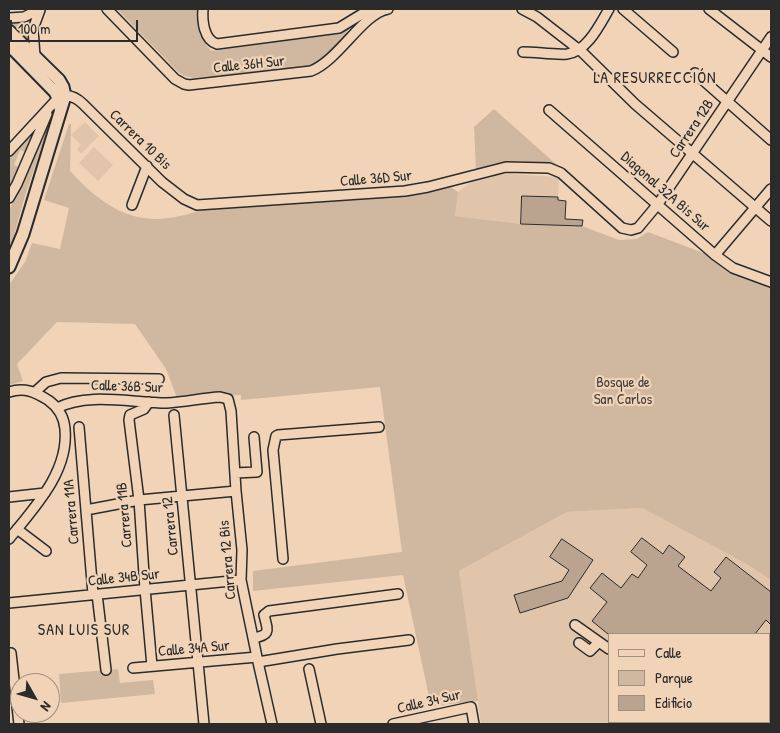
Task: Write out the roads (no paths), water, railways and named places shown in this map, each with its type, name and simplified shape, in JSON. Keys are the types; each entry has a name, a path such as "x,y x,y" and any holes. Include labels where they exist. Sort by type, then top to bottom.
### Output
{"main road":[{"path":"9,31 59,80 63,87 23,234 9,267"},
{"path":"9,45 49,86 58,102"}],"street":[{"path":"9,18 24,17 40,9"},
{"path":"35,56 32,38 40,9"},
{"name":"Calle 36H Sur","path":"107,9 175,79 184,84 194,85 298,74 317,69 325,64 374,14"},
{"path":"203,9 203,23 208,38 214,43 221,44 339,28 362,14 374,14 388,9"},
{"path":"522,9 537,17 578,49 636,104 771,221"},
{"path":"523,52 569,54 578,49 595,34 609,9"},
{"path":"623,9 673,52"},
{"path":"709,9 771,57"},
{"name":"Carrera 12B","path":"631,230 638,228 658,204 771,37"},
{"path":"695,73 771,140"},
{"name":"Carrera 10 Bis","path":"58,102 71,96 78,100 175,192 197,205"},
{"path":"9,151 58,102"},
{"path":"9,198 13,186 58,102"},
{"name":"Diagonal 32A Bis Sur","path":"549,110 733,268 771,282"},
{"path":"132,205 147,166"},
{"name":"Calle 36D Sur","path":"197,205 405,191 506,167 549,168 555,170 622,228 631,230"},
{"path":"715,254 771,189"},
{"path":"35,392 46,382 61,378 159,379"},
{"path":"9,392 22,389 35,392 57,408 64,425 64,446 60,464 45,492 9,539"},
{"name":"Calle 36B Sur","path":"57,408 86,399 173,402 220,397"},
{"name":"Carrera 12 Bis","path":"220,397 228,399 231,412 242,550 241,580 272,724"},
{"name":"Carrera 11B","path":"149,402 144,409 133,413 129,417 139,500 152,666"},
{"name":"Carrera 12","path":"174,415 204,724"},
{"path":"283,559 273,450 274,439 278,435 379,426"},
{"name":"Carrera 11A","path":"79,427 95,594 106,670"},
{"path":"235,473 257,472 254,437"},
{"path":"255,452 273,450"},
{"path":"9,497 45,492"},
{"path":"86,510 139,500 236,492"},
{"path":"17,529 46,551"},
{"name":"Calle 34B Sur","path":"9,603 241,580"},
{"path":"252,638 263,636 268,630 264,615 269,611 398,594"},
{"path":"575,625 608,648"},
{"name":"Calle 34A Sur","path":"133,668 198,662 257,660 409,640"},
{"path":"579,643 590,651 598,642"},
{"path":"11,653 19,724"},
{"path":"309,668 321,724"},
{"name":"Calle 34 Sur","path":"393,724 471,707 474,724"}],"district":[{"name":"LA RESURRECCIÓN","path":"655,79"},
{"name":"SAN LUIS SUR","path":"84,631"}],"park label":[{"name":"Bosque de San Carlos","path":"623,392"}]}
